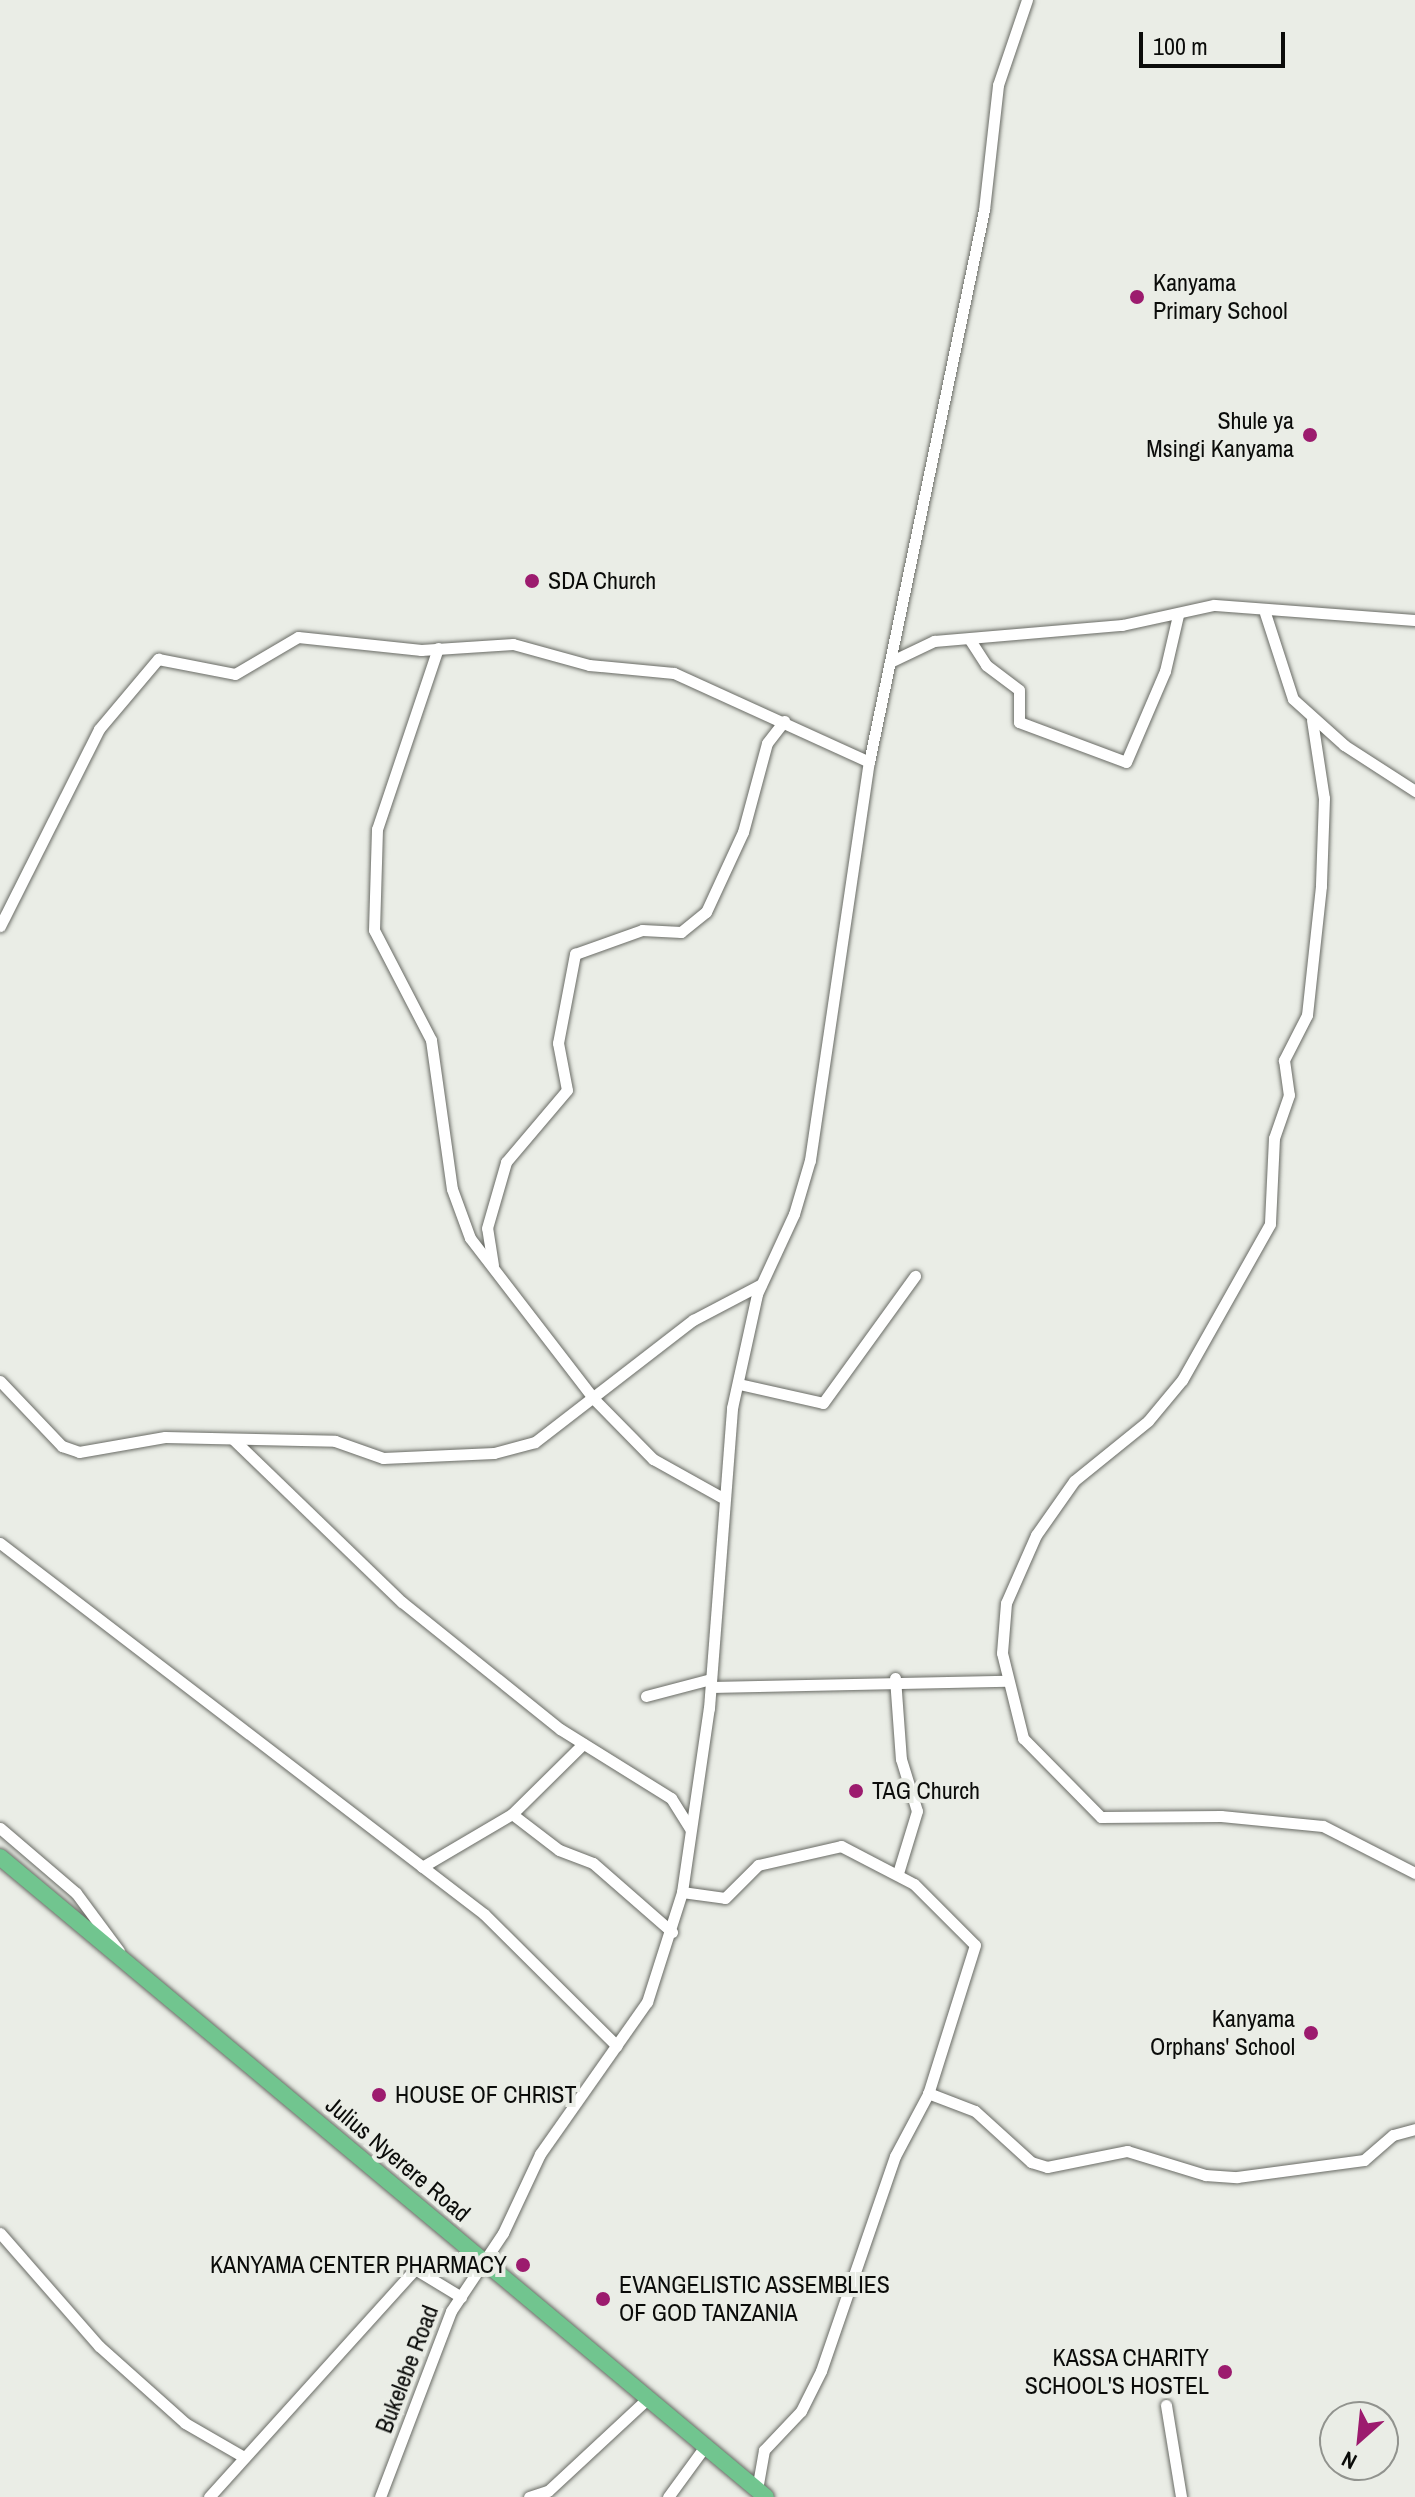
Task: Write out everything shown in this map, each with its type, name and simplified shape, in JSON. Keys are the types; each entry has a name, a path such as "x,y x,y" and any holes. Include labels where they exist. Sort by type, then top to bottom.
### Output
{"highway":[{"name":"Julius Nyerere Road","path":"0,1857 762,2493"}],"street":[{"name":"Bukelebe Road","path":"380,2497 461,2297 484,2262 540,2154 617,2046 656,1983 672,1932 682,1892 711,1683 721,1497 739,1384 760,1285 794,1214 810,1160 869,762 984,210 998,85 1027,0"},
{"path":"892,661 934,641 970,640 1178,615 1214,605 1265,613 1415,620"},
{"path":"1265,613 1286,684 1312,720 1415,791"},
{"path":"970,640 986,665 1019,690 1019,722 1126,762 1165,671 1178,615"},
{"path":"0,926 89,746 151,661 235,674 269,649 314,635 370,648 438,648 499,642 589,665 667,671 784,721 869,762"},
{"path":"438,648 377,829 374,930 431,1040 452,1189 470,1238 593,1398 653,1459 721,1497"},
{"path":"1312,720 1324,798 1321,886 1307,1015 1284,1060 1289,1095 1274,1138 1270,1224 1182,1380 1148,1421 1074,1481 1036,1535 1006,1603 1001,1641 1007,1681 1023,1738 1101,1817 1221,1816 1323,1826 1415,1873"},
{"path":"493,1270 487,1228 506,1162 567,1090 558,1043 575,954 642,930 681,932 706,912 743,832 767,743 784,721"},
{"path":"739,1384 823,1403 915,1276"},
{"path":"0,1381 71,1450 140,1439 335,1441 383,1458 494,1453 535,1442 693,1320 760,1285"},
{"path":"234,1440 363,1568 583,1744 668,1796 690,1829"},
{"path":"0,1543 517,1941 617,2046"},
{"path":"646,1696 711,1683 895,1678 1007,1681"},
{"path":"895,1678 901,1759 917,1811 898,1873"},
{"path":"422,1867 512,1814 583,1744"},
{"path":"512,1814 559,1850 593,1863 672,1932"},
{"path":"0,1828 76,1893 128,1965"},
{"path":"682,1892 722,1899 758,1865 833,1846 898,1873 975,1945 928,2093 895,2156 811,2395 764,2450 762,2493"},
{"path":"928,2093 975,2111 1047,2167 1127,2151 1205,2175 1237,2177 1364,2160 1393,2135 1415,2129"},
{"path":"0,2233 99,2346 185,2423 244,2457"},
{"path":"209,2497 415,2269 461,2297"},
{"path":"529,2497 548,2491 647,2399"},
{"path":"1166,2405 1181,2497"},
{"path":"668,2497 706,2445"}],"place":[{"name":"Kanyama Primary School","path":"1137,297"},
{"name":"Shule ya Msingi Kanyama","path":"1310,435"},
{"name":"SDA Church","path":"532,581"},
{"name":"TAG Church","path":"856,1791"},
{"name":"Kanyama Orphans' School","path":"1311,2033"},
{"name":"HOUSE OF CHRIST","path":"379,2095"},
{"name":"KANYAMA CENTER PHARMACY","path":"523,2265"},
{"name":"EVANGELISTIC ASSEMBLIES OF GOD TANZANIA","path":"603,2299"},
{"name":"KASSA CHARITY SCHOOL'S HOSTEL","path":"1225,2372"}]}
